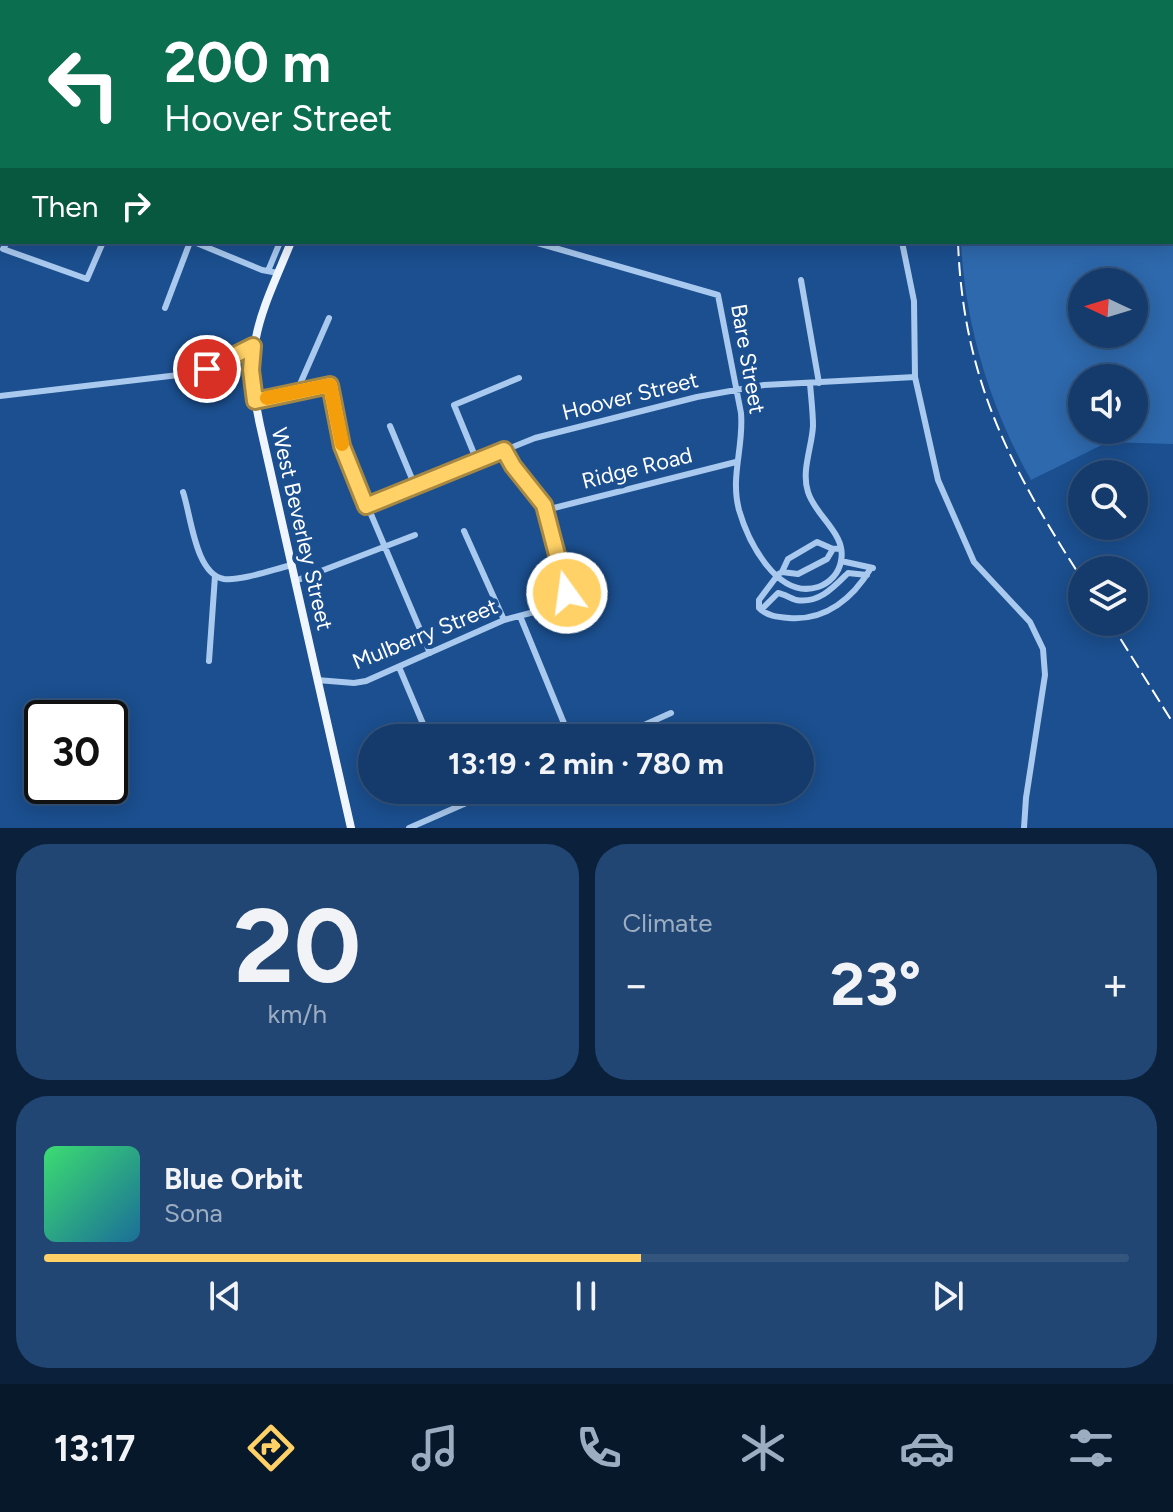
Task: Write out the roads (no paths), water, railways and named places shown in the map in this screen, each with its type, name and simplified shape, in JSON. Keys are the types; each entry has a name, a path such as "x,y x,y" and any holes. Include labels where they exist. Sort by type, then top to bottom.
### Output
{"main road":[{"name":"West Beverley Street","path":"290,244 273,272 253,346 251,370 255,401 351,828"}],"street":[{"path":"5,245 87,279 102,244"},
{"path":"165,308 191,244"},
{"path":"197,244 273,272"},
{"name":"West Beverley Street","path":"273,272 280,244"},
{"path":"541,244 567,251 569,244"},
{"path":"902,244 914,301 915,377 937,475 964,542 980,571 1033,625 1043,649 1045,675 1024,828"},
{"name":"Bare Street","path":"567,251 718,295 742,431 734,479 740,513 759,552 779,574"},
{"path":"801,280 819,383"},
{"path":"297,391 329,318"},
{"path":"0,396 187,374 218,364 253,346"},
{"name":"Hoover Street","path":"366,506 541,436 736,388 915,377"},
{"path":"477,461 454,405 519,378"},
{"path":"779,574 795,587 818,587 835,576 841,561 836,535 816,511 806,483 813,425 810,383"},
{"path":"255,401 330,385 342,446 430,653"},
{"path":"390,426 415,486"},
{"path":"504,450 546,510 567,593 563,602"},
{"name":"Ridge Road","path":"546,510 736,462"},
{"path":"183,492 202,563 215,576 230,579 292,565"},
{"path":"464,531 504,620"},
{"path":"295,581 415,535"},
{"path":"837,549 817,542 788,559 759,600 761,610 785,618 818,615 850,597 873,568 841,561"},
{"path":"779,574 798,574 829,558 837,549"},
{"path":"761,610 778,593 799,600 811,599 830,591 848,573 867,575"},
{"path":"209,661 215,576"},
{"name":"Mulberry Street","path":"317,680 361,683 504,620 536,613 590,592"},
{"path":"520,616 564,724"},
{"path":"399,667 423,724"},
{"path":"646,724 671,713"},
{"path":"409,828 464,804"}],"railway":[{"path":"958,244 969,337 980,379 1012,459 1068,557"},
{"path":"1119,636 1173,723"}]}
